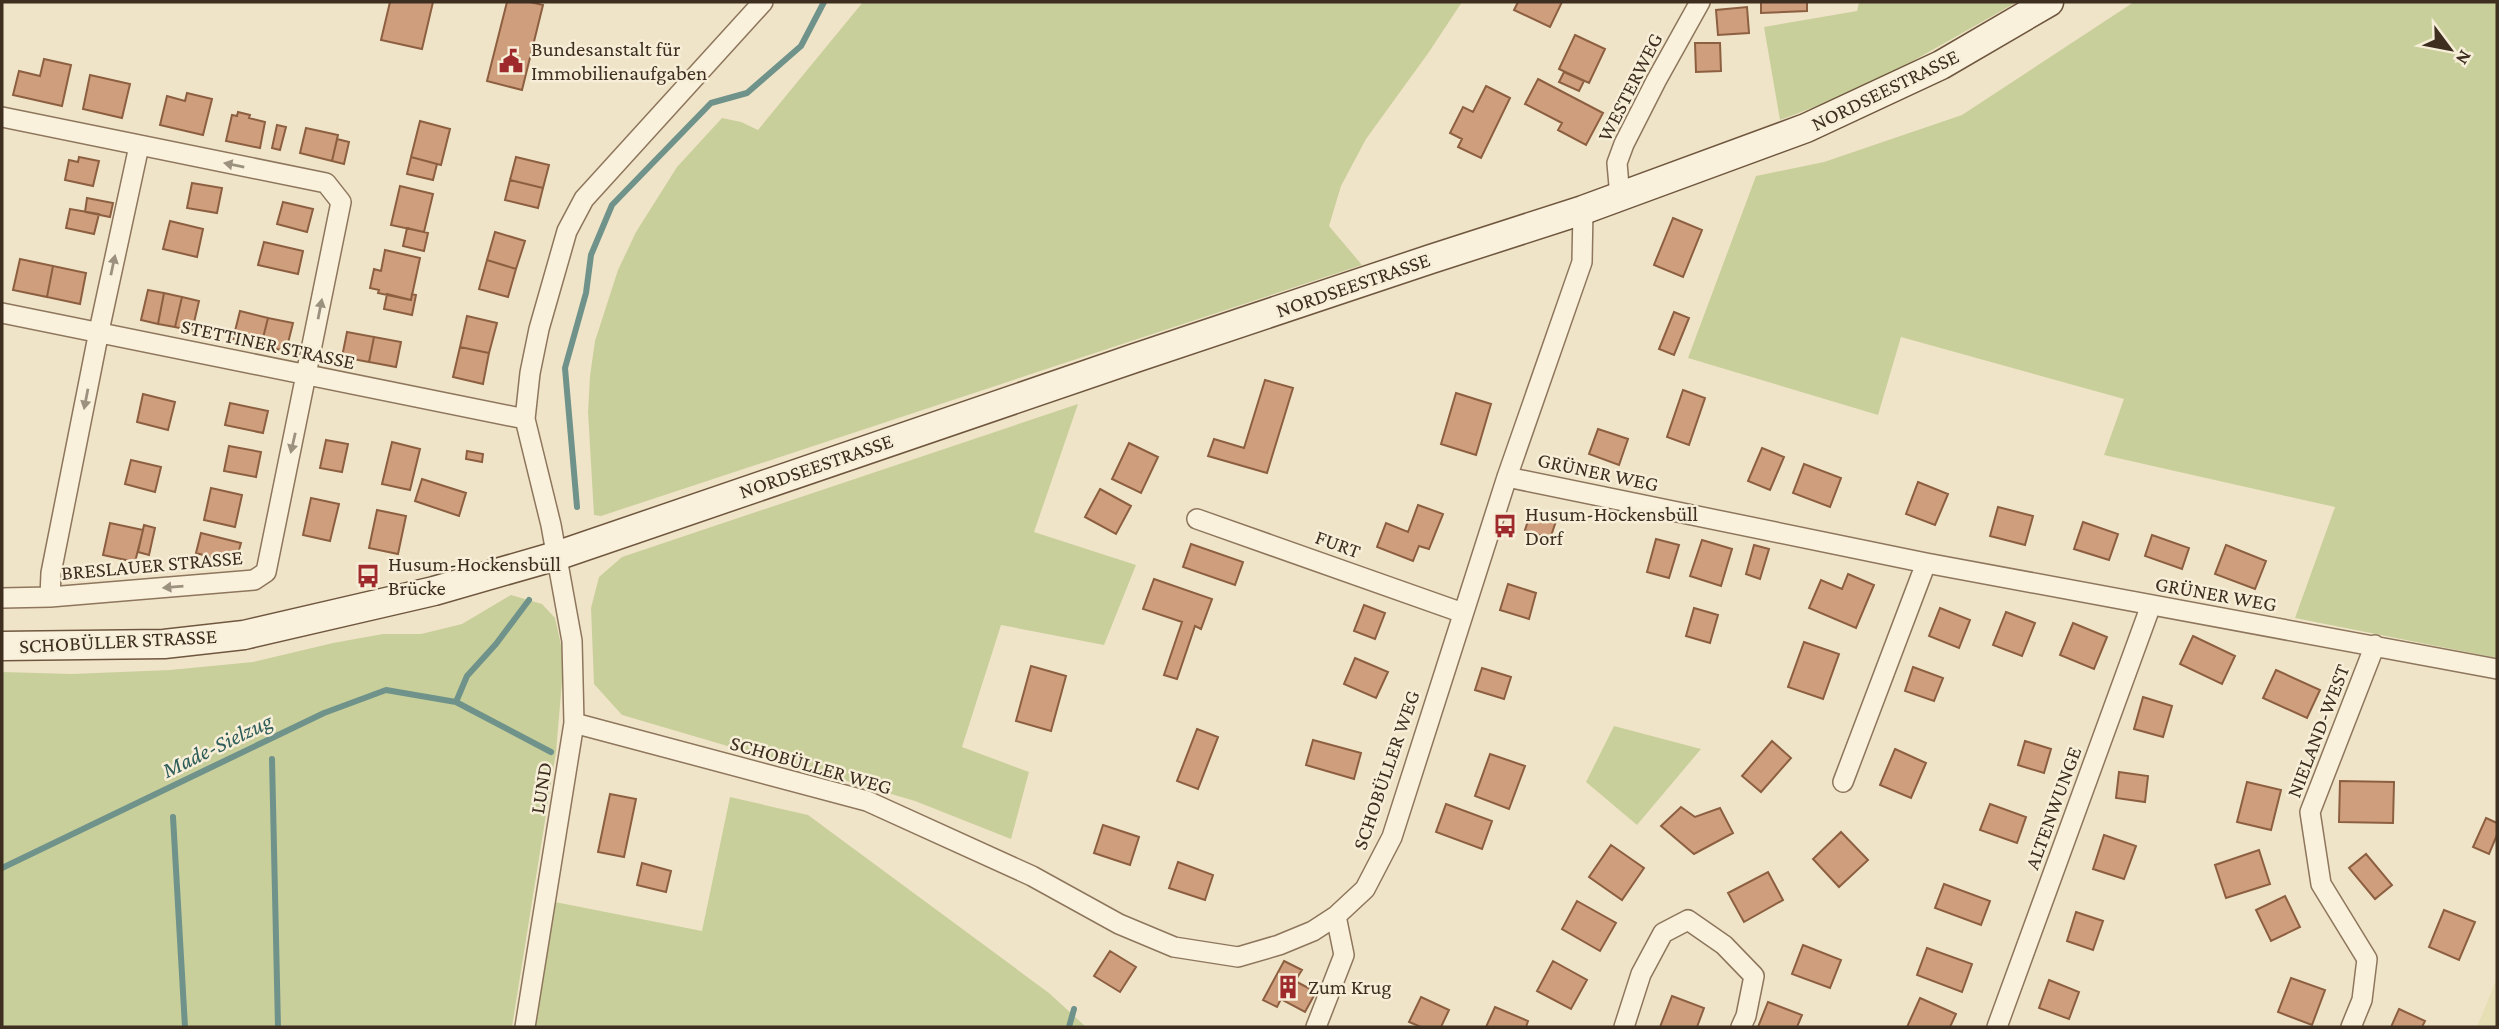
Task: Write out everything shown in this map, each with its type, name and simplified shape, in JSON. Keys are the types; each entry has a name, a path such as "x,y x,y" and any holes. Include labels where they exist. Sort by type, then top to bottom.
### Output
{"main road":[{"name":"NORDSEESTRASSE","path":"639,526 1418,263 1584,210 1806,128 1941,65 2049,2"},
{"name":"SCHOBÜLLER STRASSE","path":"2,646 164,644 244,635 434,591 556,556 639,526"}],"street":[{"name":"LUND","path":"525,1027 574,723 572,641 551,525 525,419 539,328 567,231 584,199 764,2"},
{"name":"WESTERWEG","path":"1620,197 1617,163 1624,144 1700,2"},
{"name":"BRESLAUER STRASSE","path":"2,117 326,183 341,202 265,572 254,580 50,597 2,598"},
{"name":"BRESLAUER STRASSE","path":"50,597 51,573 139,146"},
{"name":"SCHOBÜLLER WEG","path":"574,723 867,801 1032,876 1119,924 1174,947 1238,957 1301,936 1336,916 1365,888 1392,837 1507,477 1582,262 1584,210"},
{"name":"STETTINER STRASSE","path":"2,313 525,419"},
{"name":"GRÜNER WEG","path":"1507,477 1926,563 2497,669"},
{"name":"FURT","path":"1197,519 1463,613"},
{"path":"1843,782 1926,563"},
{"name":"ALTENWUNGE","path":"1997,1027 2151,605"},
{"name":"NIELAND-WEST","path":"2351,1027 2362,1000 2367,959 2321,884 2310,812 2375,645"},
{"path":"1316,1027 1344,955 1336,916"},
{"path":"1625,1027 1641,974 1663,933 1688,920 1724,945 1754,976 1746,1016 1741,1027"}],"shaded area":[{"path":"2497,978 2497,1027 2477,1027"}],"green space":[{"path":"863,2 1462,2 1366,139 1341,186 1329,226 1362,265 601,516 594,515 588,412 595,341 618,270 636,232 677,167 722,118 741,122 758,130"},
{"path":"1859,2 2017,2 1867,87 1780,120 1764,27 1857,11"},
{"path":"2134,2 2497,2 2497,658 2295,618 2335,507 2104,455 2124,399 1901,337 1878,415 1688,358 1756,176 1824,162 1962,115"},
{"path":"1078,404 1034,532 1136,565 1104,645 1001,625 962,747 1029,772 1011,839 915,801 622,715 594,684 591,608 599,577 622,557"},
{"path":"511,595 542,604 555,618 564,658 556,752 512,1027 2,1027 2,672 72,674 170,670 253,662 333,643 383,634 421,634 462,624"},
{"path":"1614,726 1701,749 1637,825 1586,782"},
{"path":"730,797 808,815 1049,993 1086,1027 534,1027 555,902 702,931"}],"building":[{"path":"390,2 433,2 422,49 381,40"},
{"path":"507,2 543,5 522,90 487,81"},
{"path":"1518,2 1562,2 1550,27 1514,10"},
{"path":"1761,2 1807,2 1807,11 1761,13"},
{"path":"1747,7 1749,33 1718,35 1716,10"},
{"path":"1575,35 1605,49 1589,83 1559,69"},
{"path":"1695,43 1720,43 1721,71 1696,72"},
{"path":"44,59 71,65 62,106 13,95 19,71 40,76"},
{"path":"1564,72 1584,81 1579,91 1559,82"},
{"path":"90,75 130,84 122,118 83,109"},
{"path":"1538,79 1603,113 1586,145 1558,130 1562,123 1525,104"},
{"path":"1486,86 1510,98 1481,158 1458,147 1462,139 1450,133 1463,107 1473,112"},
{"path":"187,93 212,99 203,135 160,125 167,96 185,101"},
{"path":"238,112 265,122 260,148 226,141 232,115 237,116"},
{"path":"420,121 450,129 441,165 411,157"},
{"path":"277,125 286,127 280,150 272,148"},
{"path":"306,128 338,135 332,161 300,153"},
{"path":"337,139 349,142 344,164 332,161"},
{"path":"79,157 99,161 93,186 65,180 69,160 78,162"},
{"path":"411,157 437,164 433,180 407,174"},
{"path":"516,157 549,165 543,188 510,180"},
{"path":"510,180 543,188 538,208 505,200"},
{"path":"192,183 222,188 217,213 187,208"},
{"path":"400,186 433,194 424,232 391,225"},
{"path":"87,198 113,203 110,217 85,212"},
{"path":"283,202 313,209 307,232 277,224"},
{"path":"70,209 99,214 94,234 66,228"},
{"path":"1673,218 1702,230 1683,277 1654,265"},
{"path":"170,221 203,229 197,257 163,249"},
{"path":"407,228 428,233 424,251 403,246"},
{"path":"495,232 525,241 516,269 487,260"},
{"path":"264,242 303,251 298,274 258,265"},
{"path":"385,250 420,258 411,300 378,293 379,290 370,288 374,269 381,271"},
{"path":"20,259 53,266 47,297 13,290"},
{"path":"487,260 516,269 508,297 479,289"},
{"path":"53,266 86,273 80,304 47,297"},
{"path":"148,290 164,293 158,324 141,320"},
{"path":"164,293 182,297 175,327 158,324"},
{"path":"387,294 411,300 412,294 416,295 412,315 384,309"},
{"path":"182,297 199,301 192,331 175,327"},
{"path":"240,311 268,318 261,346 233,339"},
{"path":"1674,312 1689,318 1674,355 1659,349"},
{"path":"467,316 497,323 489,353 460,347"},
{"path":"268,318 293,323 286,351 261,346"},
{"path":"347,332 374,337 369,362 342,357"},
{"path":"374,337 401,342 396,367 369,362"},
{"path":"460,347 489,353 483,384 453,377"},
{"path":"1265,380 1293,388 1267,473 1208,456 1214,439 1244,448"},
{"path":"1683,390 1705,398 1689,445 1667,437"},
{"path":"1456,393 1491,404 1476,455 1441,444"},
{"path":"143,394 175,402 168,430 137,422"},
{"path":"230,403 268,411 263,433 225,425"},
{"path":"1598,429 1628,439 1619,465 1589,454"},
{"path":"326,440 348,444 342,472 320,468"},
{"path":"392,442 420,449 410,490 382,484"},
{"path":"1129,443 1158,457 1141,493 1112,479"},
{"path":"229,446 261,452 256,477 224,471"},
{"path":"1762,448 1784,457 1770,490 1748,481"},
{"path":"467,451 483,454 482,462 466,459"},
{"path":"131,460 161,467 155,492 125,484"},
{"path":"1804,464 1841,478 1830,507 1793,493"},
{"path":"422,479 466,493 459,516 415,501"},
{"path":"1918,482 1948,494 1935,525 1906,514"},
{"path":"211,488 242,495 235,527 204,520"},
{"path":"1100,489 1131,506 1116,534 1085,517"},
{"path":"311,498 339,504 330,541 303,535"},
{"path":"1418,505 1443,514 1429,549 1419,546 1413,561 1377,547 1386,523 1408,532"},
{"path":"1998,507 2033,516 2025,545 1990,536"},
{"path":"1532,509 1557,518 1550,539 1525,530"},
{"path":"377,510 406,516 398,554 369,548"},
{"path":"2083,522 2118,534 2109,560 2074,549"},
{"path":"110,523 143,530 135,562 103,555"},
{"path":"144,525 155,528 149,555 138,552"},
{"path":"201,533 241,543 235,564 196,553"},
{"path":"2152,535 2189,548 2182,569 2145,556"},
{"path":"1656,539 1679,545 1669,578 1647,572"},
{"path":"1702,540 1732,549 1721,586 1690,576"},
{"path":"1191,544 1243,562 1235,585 1183,567"},
{"path":"1754,545 1769,549 1760,579 1746,574"},
{"path":"2226,545 2266,561 2255,589 2215,574"},
{"path":"1848,574 1874,585 1856,628 1809,608 1821,580 1842,589"},
{"path":"1154,579 1212,599 1201,629 1195,626 1177,679 1164,675 1182,622 1143,609"},
{"path":"1508,584 1536,593 1529,619 1500,610"},
{"path":"1364,605 1385,613 1375,639 1354,631"},
{"path":"1694,608 1718,615 1710,643 1686,636"},
{"path":"1940,608 1970,620 1959,648 1929,636"},
{"path":"2006,612 2035,623 2022,656 1993,645"},
{"path":"2073,623 2107,637 2094,669 2060,655"},
{"path":"2193,636 2235,656 2222,684 2180,664"},
{"path":"1804,642 1839,654 1823,699 1788,687"},
{"path":"1355,658 1388,672 1376,698 1344,684"},
{"path":"1031,666 1066,676 1051,731 1016,721"},
{"path":"1913,667 1943,678 1934,701 1905,691"},
{"path":"1482,668 1511,677 1504,699 1475,690"},
{"path":"2276,670 2320,690 2307,718 2263,698"},
{"path":"2143,697 2172,706 2163,737 2134,729"},
{"path":"1197,729 1218,737 1198,789 1177,781"},
{"path":"1313,740 1361,753 1354,779 1306,765"},
{"path":"1772,741 1791,758 1761,792 1742,776"},
{"path":"2025,741 2051,749 2044,773 2018,765"},
{"path":"1895,749 1926,763 1911,798 1880,785"},
{"path":"1490,754 1525,766 1509,809 1475,796"},
{"path":"2119,772 2148,776 2145,802 2116,798"},
{"path":"2340,781 2394,782 2393,823 2339,822"},
{"path":"2247,782 2281,790 2271,830 2237,822"},
{"path":"610,794 636,799 624,857 598,852"},
{"path":"1446,804 1492,821 1482,849 1436,832"},
{"path":"1990,804 2026,817 2017,843 1980,830"},
{"path":"1681,807 1695,817 1720,808 1733,833 1694,854 1661,826"},
{"path":"2486,818 2497,823 2497,835 2489,854 2473,847"},
{"path":"1103,825 1139,837 1130,865 1094,853"},
{"path":"1841,832 1868,860 1839,887 1813,859"},
{"path":"2104,835 2136,846 2124,879 2093,869"},
{"path":"1611,845 1644,868 1622,900 1589,877"},
{"path":"2259,850 2270,884 2226,898 2215,865"},
{"path":"2366,854 2392,885 2375,899 2349,868"},
{"path":"1178,862 1213,875 1205,900 1169,888"},
{"path":"642,863 671,871 666,892 637,885"},
{"path":"1768,872 1783,900 1744,922 1728,893"},
{"path":"1944,884 1990,901 1981,925 1935,908"},
{"path":"2285,896 2300,927 2271,941 2256,910"},
{"path":"1577,901 1616,923 1600,951 1562,929"},
{"path":"2444,910 2475,922 2459,960 2429,947"},
{"path":"2076,912 2103,921 2093,950 2067,941"},
{"path":"1803,945 1841,960 1830,988 1792,974"},
{"path":"1927,948 1972,964 1962,992 1917,975"},
{"path":"1110,951 1136,967 1120,992 1094,976"},
{"name":"Zum Krug","path":"1284,961 1302,970 1295,981 1316,992 1305,1012 1281,999 1277,1007 1263,1000"},
{"path":"1553,961 1587,980 1571,1009 1537,991"},
{"path":"2291,978 2325,990 2312,1025 2278,1012"},
{"path":"2049,980 2079,992 2069,1019 2039,1008"},
{"path":"1672,996 1704,1008 1697,1027 1660,1027"},
{"path":"1421,997 1449,1010 1441,1027 1421,1027 1409,1022"},
{"path":"1920,998 1956,1014 1950,1027 1907,1027"},
{"path":"1768,1002 1802,1015 1797,1027 1758,1027"},
{"path":"1495,1007 1528,1021 1526,1027 1486,1027"},
{"path":"2399,1009 2425,1021 2422,1027 2391,1027"}],"waterway":[{"path":"577,507 565,368 586,293 591,255 612,205 711,103 747,93 801,46 824,2"},
{"path":"456,702 467,676 496,644 529,600"},
{"name":"Made-Sielzug","path":"2,868 324,713 386,690 456,702 551,752"},
{"path":"272,759 278,1027"},
{"path":"173,817 185,1027"},
{"path":"1069,1027 1074,1009"}],"place":[{"name":"Bundesanstalt für Immobilienaufgaben","path":"511,61"},
{"name":"Husum-Hockensbüll Dorf","path":"1505,526"},
{"name":"Husum-Hockensbüll Brücke","path":"368,576"},
{"name":"Zum Krug","path":"1288,987"}]}
